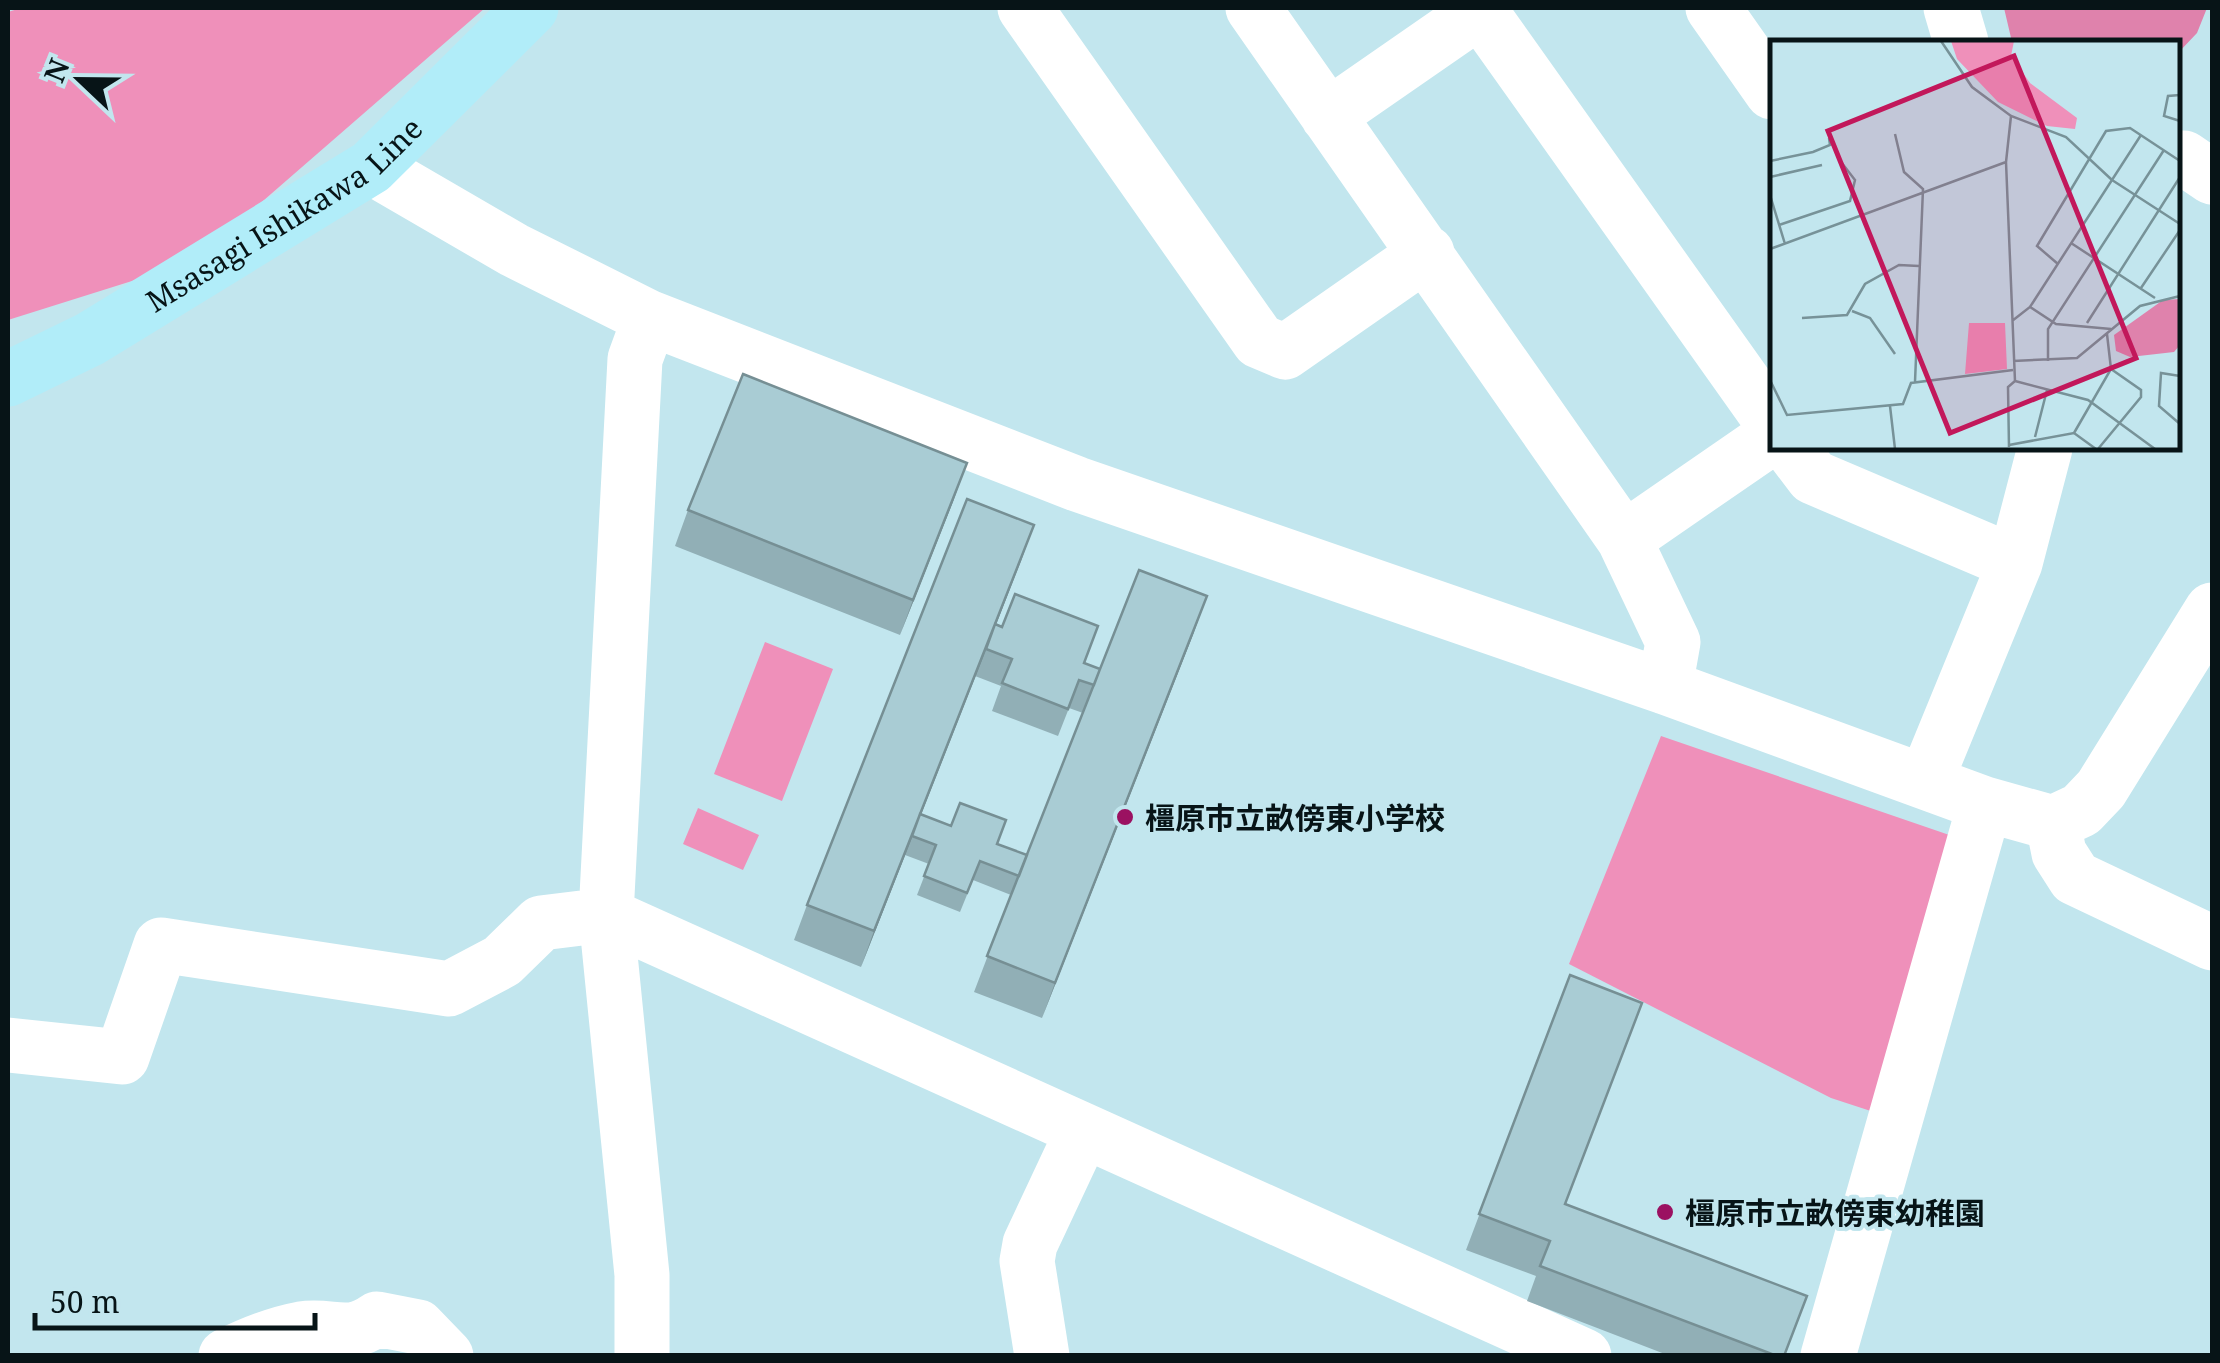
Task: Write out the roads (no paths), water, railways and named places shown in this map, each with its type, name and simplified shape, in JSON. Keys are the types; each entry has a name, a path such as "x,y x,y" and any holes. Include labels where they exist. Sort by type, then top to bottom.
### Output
{"main road":[{"name":"Msasagi Ishikawa Line","path":"8,379 90,339 371,167 531,8"}],"street":[{"path":"1025,8 1259,341 1285,352 1427,252"},
{"path":"1253,8 1624,539 1673,642 1665,686"},
{"path":"1328,116 1481,8 1770,419"},
{"path":"1713,8 1770,89"},
{"path":"1951,8 1960,40"},
{"path":"2180,158 2212,177"},
{"path":"371,167 514,250 650,318 1077,484 1665,686 1985,804 2053,823 2080,810 2101,789 2206,635"},
{"path":"642,1356 642,1275 606,915 634,359 650,318"},
{"path":"1624,539 1770,438"},
{"path":"1793,450 1813,477 2014,563"},
{"path":"1926,780 2014,563 2044,450"},
{"path":"1828,1356 1985,804"},
{"path":"2053,823 2060,852 2075,878 2212,943"},
{"path":"8,1045 122,1057 161,945 449,989 502,961 541,923 606,915 1584,1356"},
{"path":"1042,1356 1027,1261 1030,1244 1083,1131"},
{"path":"226,1356 255,1341 304,1329 360,1331 377,1319 418,1327 446,1356"}],"place":[{"name":"橿原市立畝傍東小学校","path":"1125,817"},
{"name":"橿原市立畝傍東幼稚園","path":"1665,1212"}]}
